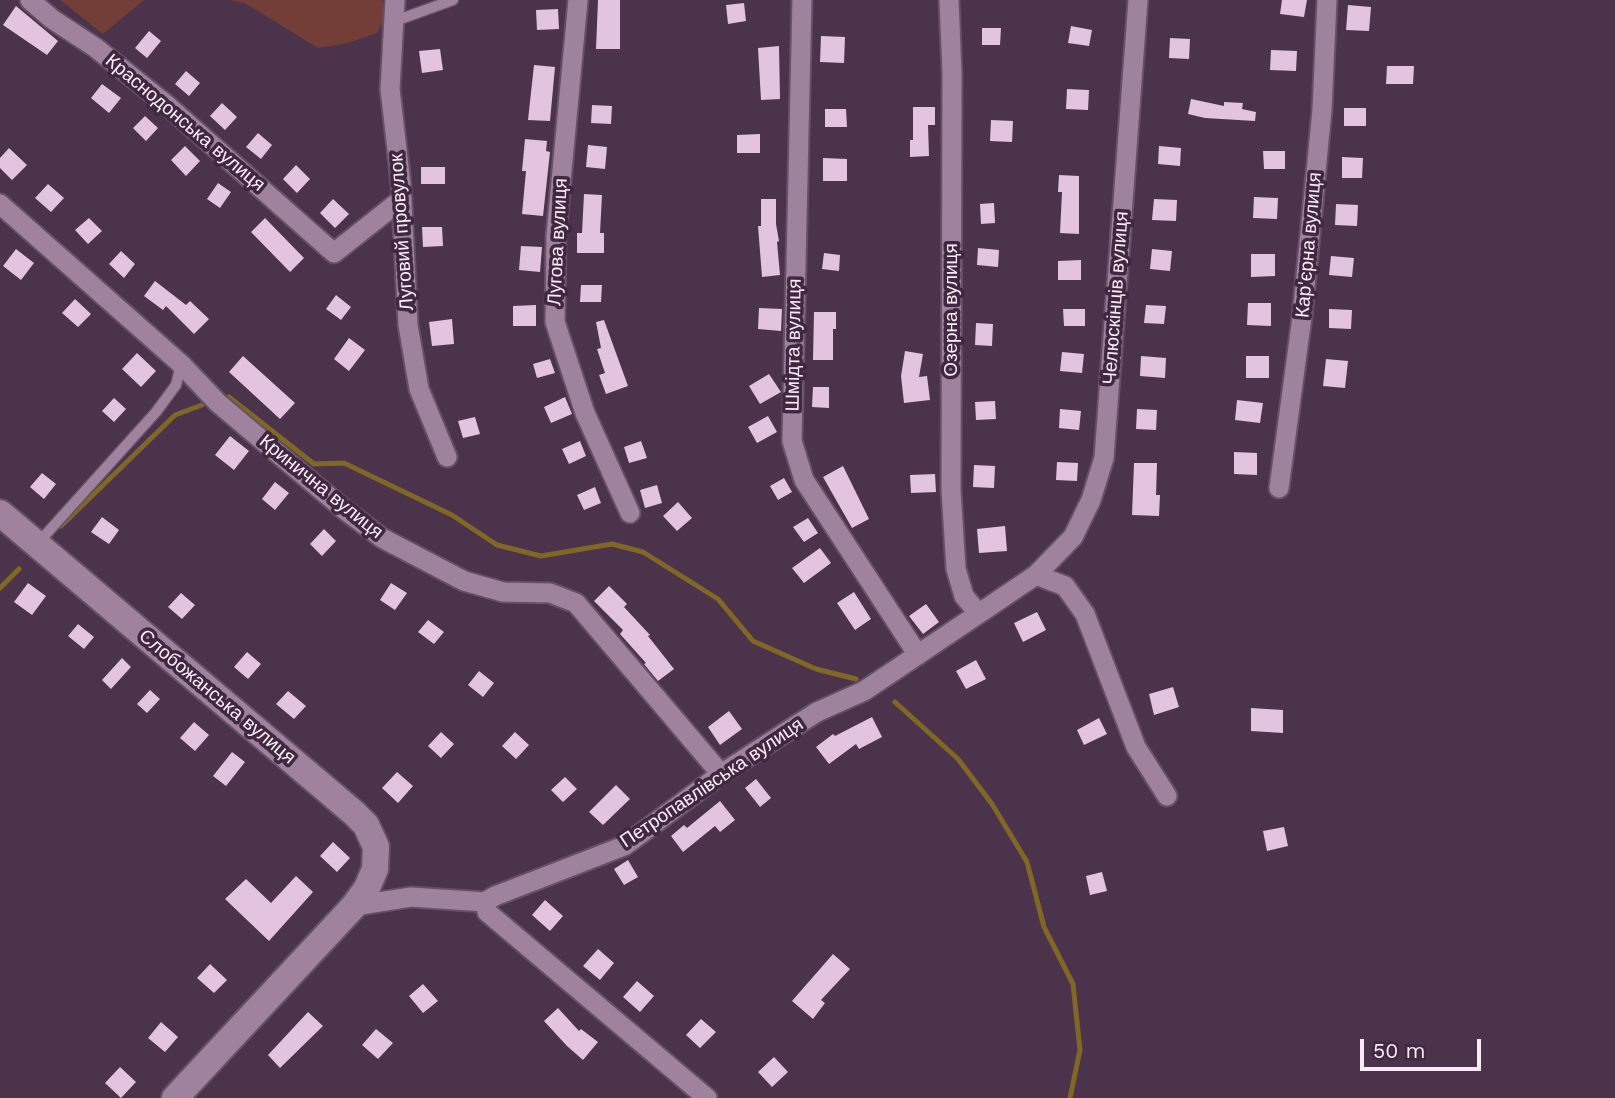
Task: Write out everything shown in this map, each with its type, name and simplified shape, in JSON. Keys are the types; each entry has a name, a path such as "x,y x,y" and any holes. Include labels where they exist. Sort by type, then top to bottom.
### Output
{"street":[{"name":"Краснодонська вулиця","path":"30,0 52,19 96,48 168,106 334,253 402,199"},
{"name":"Луговий провулок","path":"395,0 390,89 402,199 408,325 419,389 447,457"},
{"name":"Лугова вулиця","path":"578,0 556,235 555,322 585,413 630,513"},
{"name":"Шмідта вулиця","path":"802,0 792,441 804,480 918,655"},
{"name":"Озерна вулиця","path":"949,0 952,73 951,490 956,569 964,596 978,613"},
{"name":"Челюскінців вулиця","path":"1036,575 1073,537 1091,500 1104,458 1138,0"},
{"name":"Кар'єрна вулиця","path":"1279,488 1302,317 1321,110 1327,0"},
{"name":"Кринична вулиця","path":"0,204 181,364 218,403 382,538 464,582 503,592 550,593 576,603 721,774"},
{"name":"Слобожанська вулиця","path":"0,513 366,825 376,847 375,869 367,888 354,906"},
{"name":"Петропавлівська вулиця","path":"354,906 411,897 485,902 495,895 624,846 721,774 817,712 864,691 1036,575"},
{"path":"1036,575 1065,586 1086,614 1136,747 1167,796"},
{"path":"485,902 487,912 707,1098"},
{"path":"175,1098 354,906"}],"lane":[{"path":"395,21 453,0"},
{"path":"37,544 156,412 176,385 181,364"}],"shaded area":[{"path":"60,0 144,0 103,34"},
{"path":"229,0 382,0 387,16 377,33 348,43 318,48 245,3"}],"building":[{"path":"598,0 620,0 620,49 596,49"},
{"path":"1282,0 1307,0 1304,17 1280,14"},
{"path":"744,3 746,21 728,24 726,5"},
{"path":"1348,5 1371,7 1369,31 1346,30"},
{"path":"16,6 58,41 47,55 3,25"},
{"path":"558,9 559,29 537,30 536,10"},
{"path":"1071,26 1092,30 1089,46 1068,43"},
{"path":"982,28 1001,28 1000,45 982,45"},
{"path":"149,31 161,41 147,58 135,48"},
{"path":"821,36 845,37 844,63 820,62"},
{"path":"1170,38 1190,39 1189,59 1169,58"},
{"path":"779,46 780,99 761,100 758,48"},
{"path":"440,49 443,70 422,73 419,51"},
{"path":"1271,50 1297,51 1296,71 1270,70"},
{"path":"534,65 555,67 550,121 528,120"},
{"path":"1387,66 1414,66 1413,84 1386,84"},
{"path":"186,71 200,83 189,96 175,84"},
{"path":"102,84 121,98 109,113 91,98"},
{"path":"1067,89 1089,90 1088,110 1066,109"},
{"path":"1191,99 1224,106 1224,102 1243,103 1242,109 1256,112 1255,121 1205,118 1188,114"},
{"path":"222,103 237,117 225,130 210,116"},
{"path":"592,105 612,106 611,124 591,123"},
{"path":"913,107 935,107 935,125 928,125 929,156 910,157"},
{"path":"1344,108 1366,108 1366,126 1344,126"},
{"path":"825,109 846,109 847,127 825,127"},
{"path":"145,116 158,128 146,141 133,128"},
{"path":"991,120 1013,121 1012,142 990,141"},
{"path":"258,133 272,145 261,159 246,147"},
{"path":"760,134 760,153 737,153 737,135"},
{"path":"525,139 547,141 546,151 550,152 543,216 522,214 526,171 522,171"},
{"path":"588,145 607,147 605,169 586,167"},
{"path":"185,146 200,161 186,176 171,160"},
{"path":"1159,146 1181,148 1180,166 1158,164"},
{"path":"9,148 27,165 12,180 0,168 0,158"},
{"path":"1263,151 1285,151 1285,169 1264,169"},
{"path":"1342,157 1363,158 1362,178 1342,178"},
{"path":"823,158 847,159 847,181 823,181"},
{"path":"296,165 310,179 297,193 283,179"},
{"path":"421,167 445,167 445,184 421,184"},
{"path":"1059,175 1079,176 1079,234 1060,233 1062,192 1058,192"},
{"path":"218,183 231,192 220,208 207,199"},
{"path":"48,184 64,198 51,212 35,198"},
{"path":"584,194 602,195 600,233 604,233 604,253 577,253 577,233 582,233"},
{"path":"1254,197 1278,198 1277,219 1253,218"},
{"path":"333,199 349,214 335,228 320,213"},
{"path":"761,199 776,199 780,275 762,277 758,226 761,226"},
{"path":"1154,199 1177,200 1176,221 1152,220"},
{"path":"994,203 995,223 981,224 980,204"},
{"path":"1336,204 1358,205 1357,226 1335,225"},
{"path":"89,218 102,231 88,244 75,230"},
{"path":"265,218 304,258 290,272 251,232"},
{"path":"422,227 442,227 443,246 423,247"},
{"path":"521,246 542,247 540,272 519,270"},
{"path":"978,248 999,250 998,267 977,265"},
{"path":"16,249 34,263 21,280 3,266"},
{"path":"1152,249 1172,251 1170,271 1150,269"},
{"path":"121,251 135,264 124,278 109,264"},
{"path":"824,253 840,255 839,271 822,269"},
{"path":"1251,254 1275,254 1275,276 1251,277"},
{"path":"1331,256 1354,258 1352,277 1329,275"},
{"path":"1081,260 1081,280 1058,280 1058,261"},
{"path":"155,281 186,305 190,301 209,319 194,334 166,306 163,310 144,296"},
{"path":"581,285 602,285 601,302 580,302"},
{"path":"336,295 351,307 341,320 326,309"},
{"path":"75,299 91,314 78,327 62,313"},
{"path":"1248,303 1271,303 1271,326 1247,325"},
{"path":"536,305 536,326 513,326 513,306"},
{"path":"1146,305 1166,306 1164,324 1144,323"},
{"path":"759,308 782,309 781,331 758,329"},
{"path":"1063,309 1085,309 1085,326 1064,326"},
{"path":"1329,309 1352,310 1351,329 1329,328"},
{"path":"814,312 836,312 833,360 813,360"},
{"path":"452,319 454,344 432,346 429,322"},
{"path":"604,320 628,386 606,394 599,375 605,373 597,349 601,348 596,322"},
{"path":"976,323 993,324 992,346 975,345"},
{"path":"349,338 365,350 349,371 334,359"},
{"path":"905,351 923,354 919,377 927,376 930,400 904,403 901,376"},
{"path":"1062,352 1084,354 1082,373 1060,371"},
{"path":"137,353 156,371 141,387 122,369"},
{"path":"243,356 295,403 280,419 229,372"},
{"path":"1141,356 1166,358 1165,378 1140,376"},
{"path":"1246,356 1269,356 1269,378 1246,378"},
{"path":"550,359 555,373 537,378 533,364"},
{"path":"1326,359 1348,361 1345,388 1323,386"},
{"path":"769,374 781,392 760,404 749,386"},
{"path":"813,387 829,387 829,408 812,407"},
{"path":"565,397 572,414 551,423 544,407"},
{"path":"114,398 126,409 114,422 102,411"},
{"path":"1237,400 1263,403 1260,423 1235,420"},
{"path":"995,401 996,419 976,420 975,402"},
{"path":"1060,409 1081,411 1079,430 1059,428"},
{"path":"1137,409 1157,410 1156,430 1136,429"},
{"path":"768,416 777,432 757,443 748,427"},
{"path":"475,417 480,434 463,438 458,421"},
{"path":"230,436 249,451 234,470 215,455"},
{"path":"580,441 586,456 569,464 562,449"},
{"path":"641,441 647,458 629,463 624,447"},
{"path":"1234,452 1257,453 1257,475 1234,474"},
{"path":"1057,462 1078,463 1077,481 1056,480"},
{"path":"1134,463 1157,463 1156,495 1160,495 1159,516 1132,515"},
{"path":"974,465 995,466 994,488 973,487"},
{"path":"843,466 869,519 852,528 823,477"},
{"path":"42,473 56,484 44,499 30,487"},
{"path":"935,474 936,492 911,493 910,475"},
{"path":"784,478 792,492 778,500 770,486"},
{"path":"275,482 289,493 275,510 262,499"},
{"path":"657,485 662,503 645,508 640,490"},
{"path":"595,487 601,503 584,510 577,495"},
{"path":"678,502 692,518 677,531 663,516"},
{"path":"102,517 119,530 109,544 91,532"},
{"path":"808,518 818,533 804,542 793,527"},
{"path":"1005,526 1007,551 979,553 977,529"},
{"path":"324,529 336,541 322,556 310,544"},
{"path":"820,548 831,563 804,583 792,568"},
{"path":"28,583 46,596 32,615 14,602"},
{"path":"391,583 407,593 395,610 380,600"},
{"path":"609,586 627,604 624,607 650,635 648,636 674,669 658,681 620,634 623,630 594,601"},
{"path":"854,592 871,619 855,630 837,603"},
{"path":"181,593 195,605 182,619 168,607"},
{"path":"926,604 939,622 923,634 909,616"},
{"path":"1037,612 1046,630 1023,642 1014,623"},
{"path":"428,620 444,632 434,644 418,632"},
{"path":"78,624 94,637 84,649 68,636"},
{"path":"247,652 261,664 248,679 234,667"},
{"path":"122,658 131,667 111,689 102,680"},
{"path":"976,660 986,679 966,689 956,671"},
{"path":"479,671 494,683 483,697 468,685"},
{"path":"1173,687 1179,707 1154,715 1149,694"},
{"path":"150,690 160,699 147,713 137,704"},
{"path":"288,691 306,706 294,719 276,704"},
{"path":"1251,708 1283,710 1283,733 1251,731"},
{"path":"729,711 742,729 720,745 708,727"},
{"path":"872,717 882,737 859,749 856,744 829,764 816,747 833,734 835,736"},
{"path":"1099,718 1107,734 1084,745 1077,730"},
{"path":"194,722 209,735 195,751 180,738"},
{"path":"441,732 454,744 441,758 428,746"},
{"path":"515,732 529,745 516,759 502,746"},
{"path":"232,752 245,762 226,786 213,776"},
{"path":"397,772 413,786 398,803 382,788"},
{"path":"565,777 577,789 563,802 551,790"},
{"path":"756,779 771,798 760,807 745,788"},
{"path":"616,785 630,799 603,825 589,812"},
{"path":"720,801 735,820 720,832 715,826 683,852 671,836 684,825 687,828"},
{"path":"1284,827 1288,846 1267,851 1263,831"},
{"path":"333,842 350,858 337,872 320,856"},
{"path":"628,860 638,877 624,885 614,869"},
{"path":"1102,872 1107,891 1090,895 1086,876"},
{"path":"296,876 313,892 269,941 225,899 246,879 271,903"},
{"path":"545,900 563,916 550,931 532,915"},
{"path":"598,949 614,963 600,980 583,966"},
{"path":"833,954 850,969 821,1000 825,1003 813,1019 792,1001"},
{"path":"210,964 227,980 214,993 197,978"},
{"path":"637,981 654,996 640,1012 623,997"},
{"path":"423,984 438,1001 423,1013 409,996"},
{"path":"558,1008 579,1031 581,1029 598,1042 583,1060 544,1021"},
{"path":"308,1012 323,1026 280,1068 268,1055"},
{"path":"701,1019 716,1032 700,1048 686,1035"},
{"path":"161,1022 178,1037 165,1052 148,1038"},
{"path":"376,1029 393,1043 378,1059 362,1045"},
{"path":"774,1057 788,1072 772,1087 758,1072"},
{"path":"120,1067 136,1082 121,1098 105,1083"}],"waterway":[{"path":"229,397 314,464 344,463 452,515 497,545 541,556 612,544 643,552 718,599 753,641 816,669 856,679"},
{"path":"61,526 175,415 202,405"},
{"path":"0,588 19,569"},
{"path":"895,702 958,759 992,804 1027,862 1044,927 1073,984 1080,1050 1070,1098"}]}
